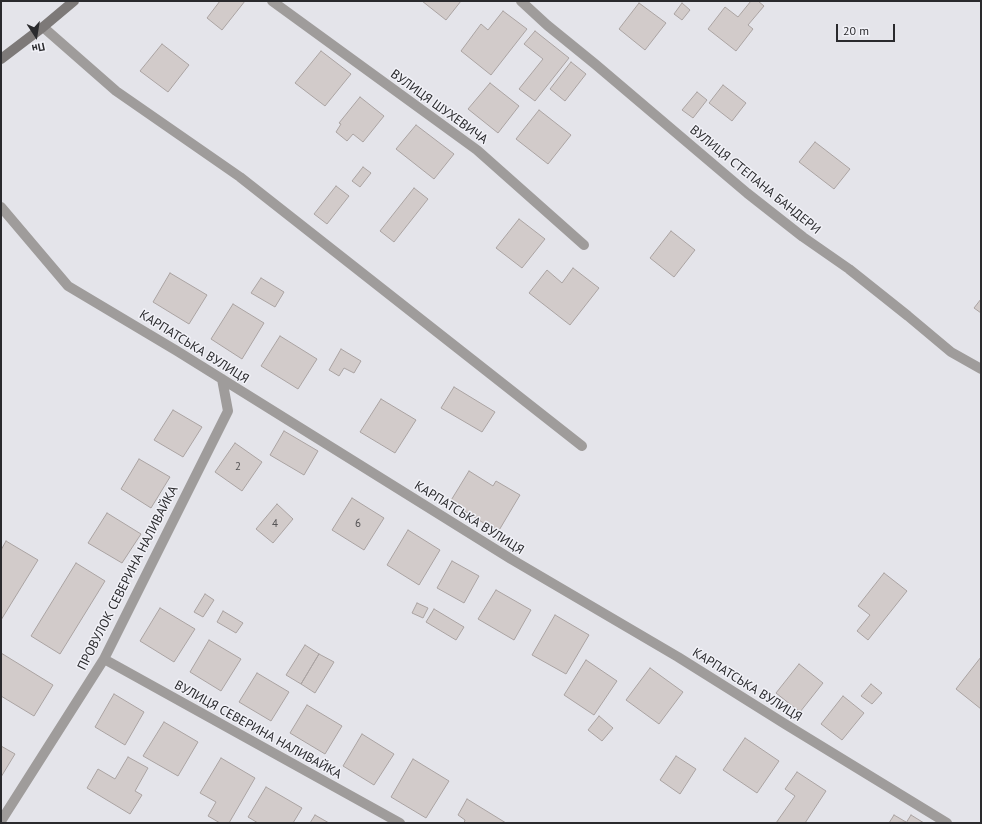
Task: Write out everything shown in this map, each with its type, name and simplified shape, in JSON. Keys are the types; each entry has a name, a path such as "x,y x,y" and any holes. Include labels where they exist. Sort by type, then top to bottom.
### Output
{"street":[{"path":"1,60 74,1"},
{"name":"ВУЛИЦЯ ШУХЕВИЧА","path":"272,1 477,150 584,245"},
{"name":"ВУЛИЦЯ СТЕПАНА БАНДЕРИ","path":"521,1 547,25 753,198 803,237 848,269 951,352 981,369"},
{"path":"43,27 116,91 240,177 582,446"},
{"name":"КАРПАТСЬКА ВУЛИЦЯ","path":"1,207 68,286 177,351 511,560 678,657 947,823"},
{"name":"ПРОВУЛОК СЕВЕРИНА НАЛИВАЙКА","path":"1,821 104,659 228,411 222,379"},
{"name":"ВУЛИЦЯ СЕВЕРИНА НАЛИВАЙКА","path":"104,659 400,823"}],"building":[{"path":"220,1 245,1 222,30 207,18"},
{"path":"422,1 461,1 446,20"},
{"path":"751,1 758,1 764,6 748,25 753,29 736,51 708,29 725,7 738,17"},
{"path":"639,3 666,23 645,50 619,29"},
{"path":"682,3 690,10 682,20 674,14"},
{"path":"503,11 527,29 491,75 461,51 481,24 488,30"},
{"path":"535,31 569,58 535,101 519,89 543,59 524,44"},
{"path":"162,44 189,65 168,92 140,71"},
{"path":"321,51 351,74 325,106 295,83"},
{"path":"571,62 586,74 565,101 550,89"},
{"path":"490,83 519,106 498,133 468,109"},
{"path":"723,85 746,103 732,121 709,103"},
{"path":"697,92 707,100 693,118 682,110"},
{"path":"360,97 384,116 363,142 353,134 347,141 336,132 341,124 339,123"},
{"path":"539,110 571,135 548,164 516,139"},
{"path":"416,125 454,154 434,179 396,149"},
{"path":"815,142 850,169 834,189 799,162"},
{"path":"363,167 371,173 360,187 352,181"},
{"path":"336,186 349,196 327,224 314,214"},
{"path":"414,188 428,199 394,242 380,231"},
{"path":"519,219 545,239 522,268 496,248"},
{"path":"671,231 695,250 674,277 650,258"},
{"path":"573,268 599,288 570,325 529,293 547,270 562,283"},
{"path":"170,273 207,295 189,324 153,302"},
{"path":"261,278 284,292 275,307 251,293"},
{"path":"981,299 981,313 974,308"},
{"path":"233,304 264,323 242,359 211,339"},
{"path":"280,336 317,359 298,389 261,366"},
{"path":"341,349 361,361 354,373 344,368 339,376 329,370"},
{"path":"454,387 495,412 482,432 441,408"},
{"path":"381,399 416,420 395,453 360,432"},
{"path":"173,410 202,427 183,457 154,440"},
{"path":"284,431 318,451 304,475 270,455"},
{"path":"235,443 262,462 242,491 215,472"},
{"path":"139,459 170,477 151,508 121,489"},
{"path":"469,471 493,486 496,481 520,495 498,532 450,502"},
{"path":"352,498 384,518 364,550 332,530"},
{"path":"277,504 293,519 273,543 256,529"},
{"path":"107,513 141,534 122,563 88,543"},
{"path":"408,530 440,550 419,585 387,565"},
{"path":"6,541 38,560 1,620 1,550"},
{"path":"452,561 479,576 464,603 437,588"},
{"path":"76,563 105,581 60,654 31,636"},
{"path":"884,573 907,591 868,640 857,631 870,615 858,606"},
{"path":"496,590 531,610 514,640 478,619"},
{"path":"205,594 214,600 203,617 194,612"},
{"path":"417,603 428,608 423,618 412,613"},
{"path":"160,608 195,629 174,662 140,641"},
{"path":"434,609 464,627 456,640 426,622"},
{"path":"223,611 243,623 236,633 217,622"},
{"path":"555,615 589,635 566,674 532,655"},
{"path":"209,640 241,659 221,691 190,672"},
{"path":"305,645 319,654 301,684 286,675"},
{"path":"1,653 53,685 34,716 1,696"},
{"path":"319,654 334,662 315,693 301,684"},
{"path":"981,657 981,709 956,689"},
{"path":"586,660 617,681 594,715 564,695"},
{"path":"799,664 823,683 800,712 776,693"},
{"path":"650,668 683,692 659,724 626,700"},
{"path":"257,673 289,692 271,721 239,702"},
{"path":"871,684 882,693 872,704 861,696"},
{"path":"114,694 144,712 125,745 95,727"},
{"path":"843,696 864,713 842,740 821,724"},
{"path":"307,705 342,726 325,754 290,733"},
{"path":"599,716 613,728 602,741 588,730"},
{"path":"164,722 198,742 178,776 143,756"},
{"path":"362,734 394,754 374,785 343,766"},
{"path":"745,738 779,761 757,793 723,770"},
{"path":"1,746 15,754 1,777"},
{"path":"676,756 696,769 680,794 660,780"},
{"path":"128,757 148,768 135,791 142,795 130,814 87,788 98,769 115,779"},
{"path":"221,758 255,778 229,823 220,823 208,816 216,802 200,793"},
{"path":"413,759 449,781 426,818 391,797"},
{"path":"797,772 826,791 805,823 776,823 795,796 785,789"},
{"path":"266,787 302,808 293,823 258,823 248,817"},
{"path":"467,799 506,823 464,823 465,820 458,815"},
{"path":"315,815 329,823 310,823"},
{"path":"894,815 906,822 889,823"},
{"path":"911,815 924,823 906,823"}]}
